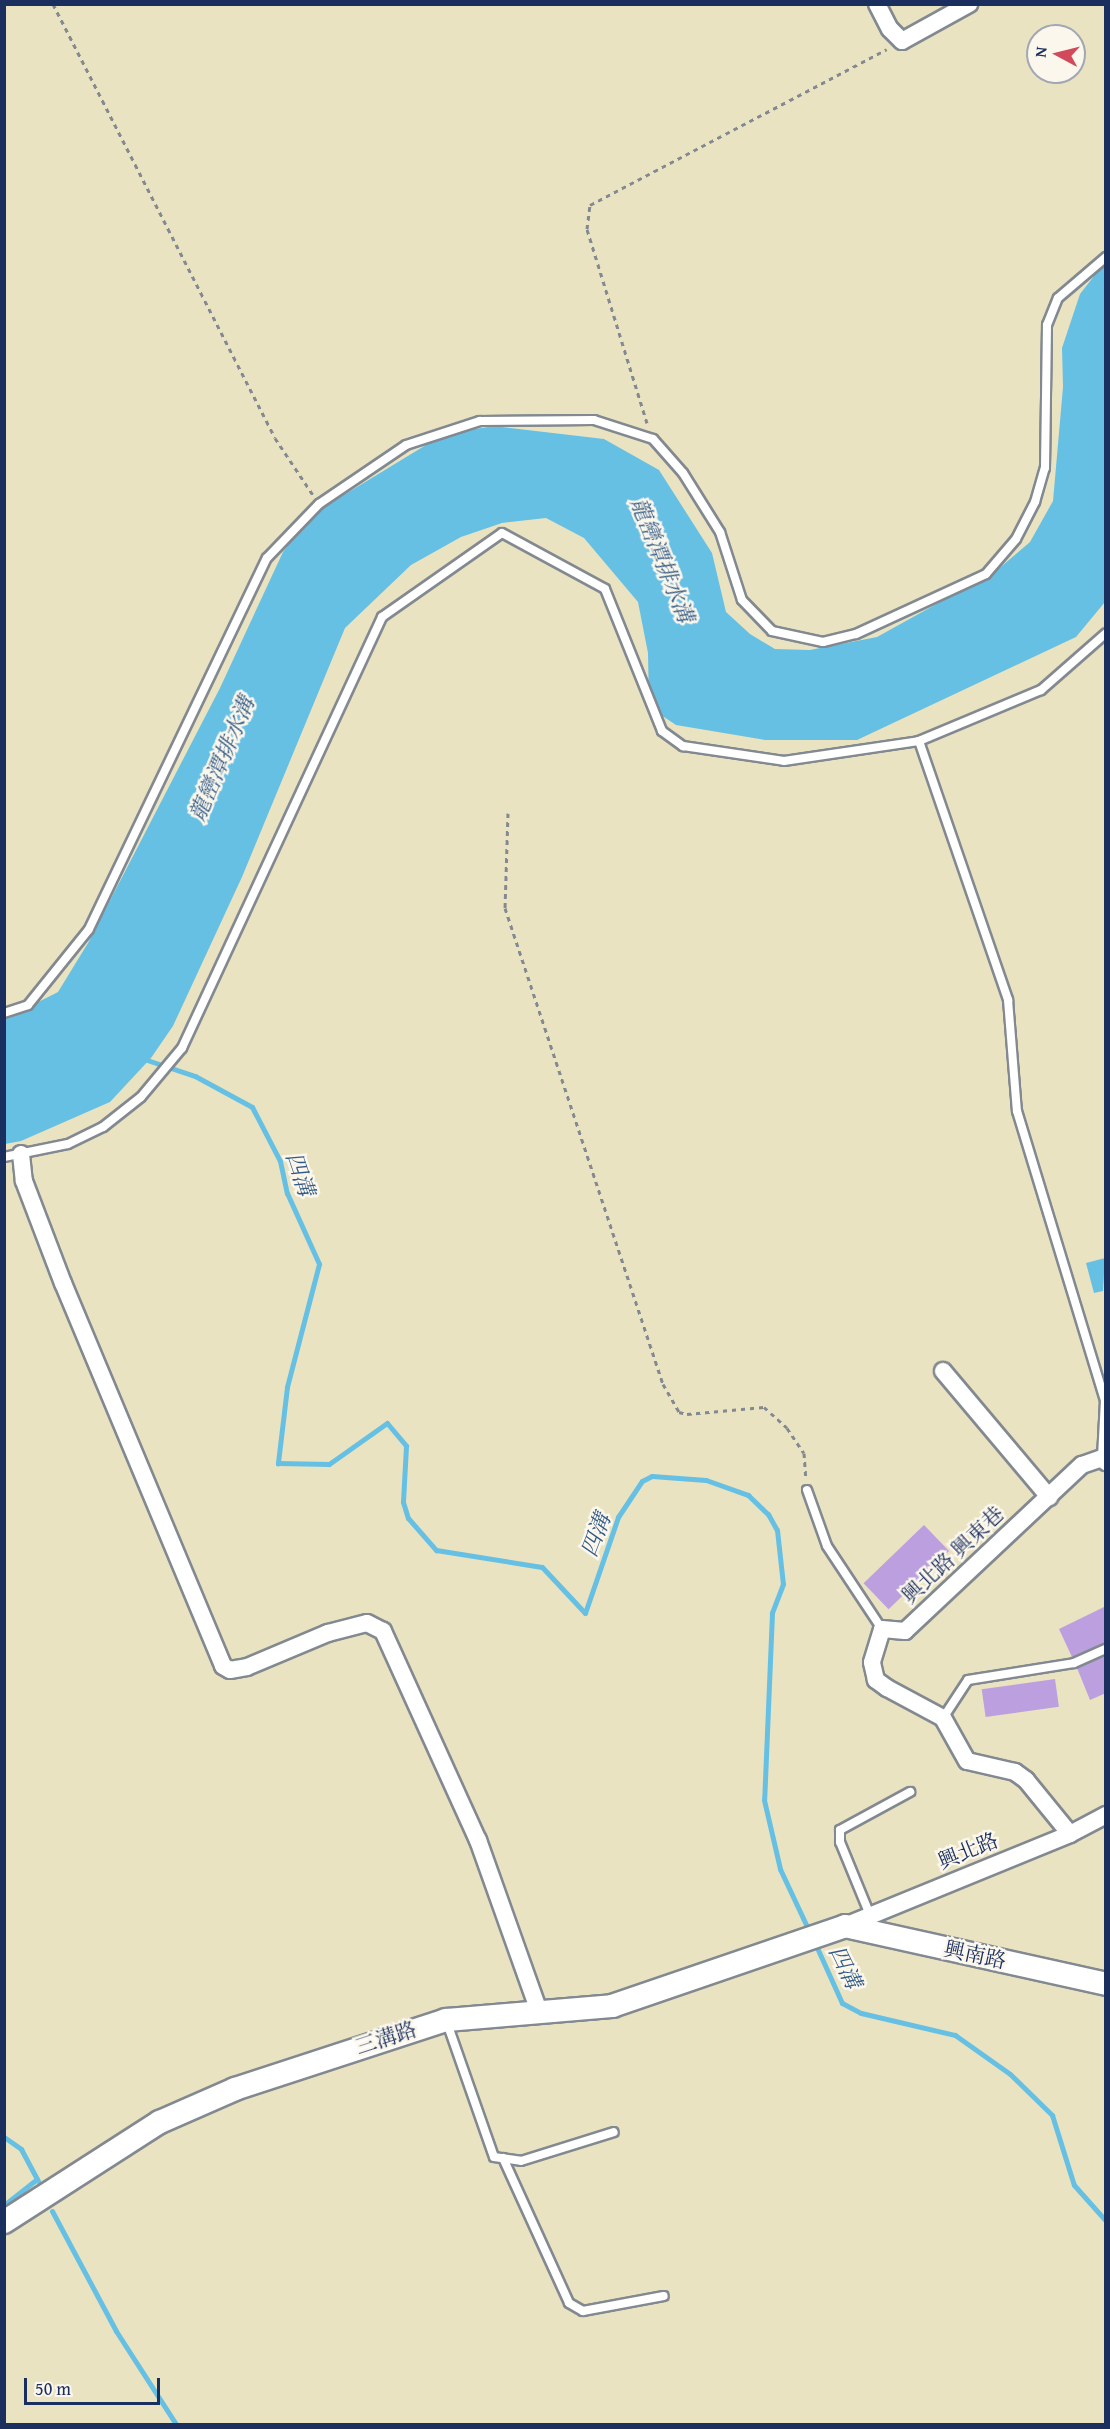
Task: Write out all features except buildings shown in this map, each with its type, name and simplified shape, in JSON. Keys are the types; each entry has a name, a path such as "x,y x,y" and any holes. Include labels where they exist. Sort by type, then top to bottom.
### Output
{"street":[{"path":"877,4 890,29 902,41 969,4"},
{"path":"13,1155 63,1283 223,1666 230,1670 247,1667 328,1633 367,1623 383,1631 478,1840 540,2014"},
{"path":"943,1371 1049,1497"},
{"name":"興北路 興東巷","path":"882,1629 905,1631 1082,1465 1104,1460"},
{"path":"882,1629 872,1662 876,1680 943,1718 968,1761 1015,1772 1026,1780 1070,1834"},
{"name":"興北路","path":"836,1930 1070,1834 1106,1815"},
{"name":"三溝路","path":"4,2222 160,2122 235,2089 446,2020 540,2014 612,2006 836,1930"},
{"name":"興南路","path":"836,1930 1106,1984"}],"lane":[{"path":"4,1013 28,1005 88,929 267,558 319,504 406,445 480,421 594,420 653,439 683,473 720,532 742,600 772,632 823,642 856,634 986,574 1016,540 1035,502 1045,468 1047,325 1058,298 1106,257"},
{"path":"13,1155 68,1144 103,1126 141,1097 182,1048 382,617 502,533 605,589 662,730 682,746 784,761 919,741 1041,690 1106,633"},
{"path":"919,741 1008,1000 1017,1111 1105,1400 1104,1460"},
{"path":"807,1490 827,1546 882,1629"},
{"path":"943,1718 968,1680 1074,1662 1106,1649"},
{"path":"870,1915 840,1842 840,1830 910,1792"},
{"path":"446,2020 494,2157 521,2161 614,2132"},
{"path":"503,2158 569,2303 583,2311 664,2296"}],"path":[{"path":"53,4 275,438 319,504"},
{"path":"653,439 587,229 590,205 902,41"},
{"path":"508,813 504,909 663,1384 679,1412 687,1414 764,1407 787,1428 804,1453 807,1490"}],"water":[{"name":"龍巒潭排水溝","path":"1105,262 1105,602 1076,637 857,740 765,740 676,725 649,707 648,653 638,602 584,538 546,518 502,523 461,537 411,565 345,628 242,877 173,1026 151,1058 110,1102 21,1141 5,1144 5,1019 58,992 88,943 220,688 283,552 311,515 444,434 494,426 604,439 659,470 712,553 726,612 750,634 775,649 810,650 877,637 996,571 1030,542 1053,501 1063,387 1062,348 1080,294"},
{"path":"1105,1258 1103,1291 1094,1293 1086,1263"}],"waterway":[{"name":"四溝","path":"144,1059 195,1076 252,1107 280,1161 287,1193 319,1264 287,1387 278,1463 329,1464 387,1423 406,1446 403,1502 408,1518 436,1550 542,1567 585,1613 618,1517 642,1481 652,1476 706,1480 748,1495 768,1514 777,1530 783,1584 772,1613 764,1800 780,1869 810,1933"},
{"name":"四溝","path":"814,1941 842,2003 861,2013 955,2035 1010,2074 1052,2115 1074,2185 1106,2221"},
{"path":"4,2137 21,2149 38,2181"},
{"path":"4,2205 37,2179"},
{"path":"52,2211 116,2331 176,2424"}]}
